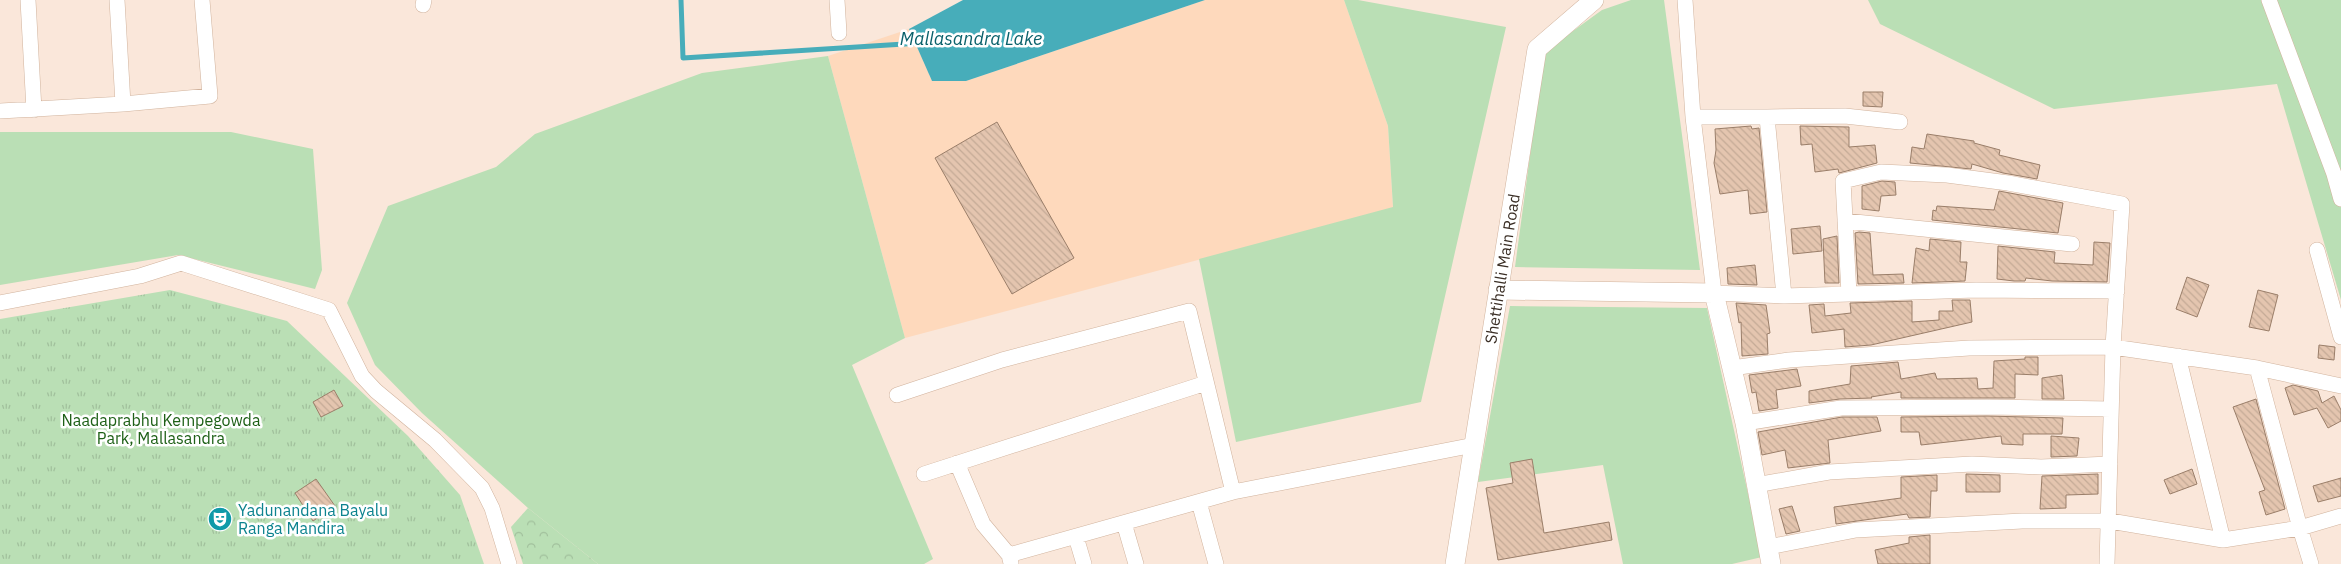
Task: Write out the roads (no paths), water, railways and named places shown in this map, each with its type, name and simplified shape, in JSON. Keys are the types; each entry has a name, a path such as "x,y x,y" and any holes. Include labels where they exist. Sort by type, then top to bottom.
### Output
{"street":[{"path":"28,0 34,110"},
{"path":"117,0 123,104"},
{"path":"0,111 123,104 210,96 202,0"},
{"path":"837,0 839,33"},
{"name":"Shettihalli Main Road","path":"1455,564 1537,50 1594,0"},
{"path":"1685,0 1693,117 1714,293 1746,424 1770,555 1856,530 2022,521 2110,521 2223,540 2300,528 2341,516"},
{"path":"2269,0 2334,174 2341,199"},
{"path":"1693,117 1845,116 1900,122"},
{"path":"1767,117 1784,296"},
{"path":"1849,294 1843,181 1881,172 1947,175 2008,183 2122,204 2113,347 2110,521 2107,564"},
{"path":"1846,221 2072,244"},
{"path":"2317,250 2341,338"},
{"path":"0,303 140,276 181,263 329,310 362,376 376,391 435,440 482,488 492,508 509,564"},
{"path":"1498,290 1714,293 1784,296 1976,290 2116,291"},
{"path":"897,394 1002,360 1189,311 1233,492"},
{"path":"1732,368 1789,360 1969,348 2113,347 2257,368 2341,386"},
{"path":"2178,356 2223,540"},
{"path":"2257,368 2311,564"},
{"path":"924,474 1206,383"},
{"path":"1746,424 1841,408 1987,407 2111,409"},
{"path":"957,464 983,524 1010,559 1124,522 1233,492 1474,445"},
{"path":"1756,485 1829,472 1962,464 2041,467 2110,464"},
{"path":"1199,502 1216,564"},
{"path":"1124,522 1136,564"},
{"path":"1076,537 1084,564"}],"water":[{"name":"Mallasandra Lake","path":"963,0 1205,0 966,81 932,81 909,29"}],"waterway":[{"path":"681,0 683,58 920,43"}],"place":[{"name":"Yadunandana Bayalu Ranga Mandira","path":"220,519"}],"park label":[{"name":"Naadaprabhu Kempegowda Park, Mallasandra","path":"161,429"}]}
